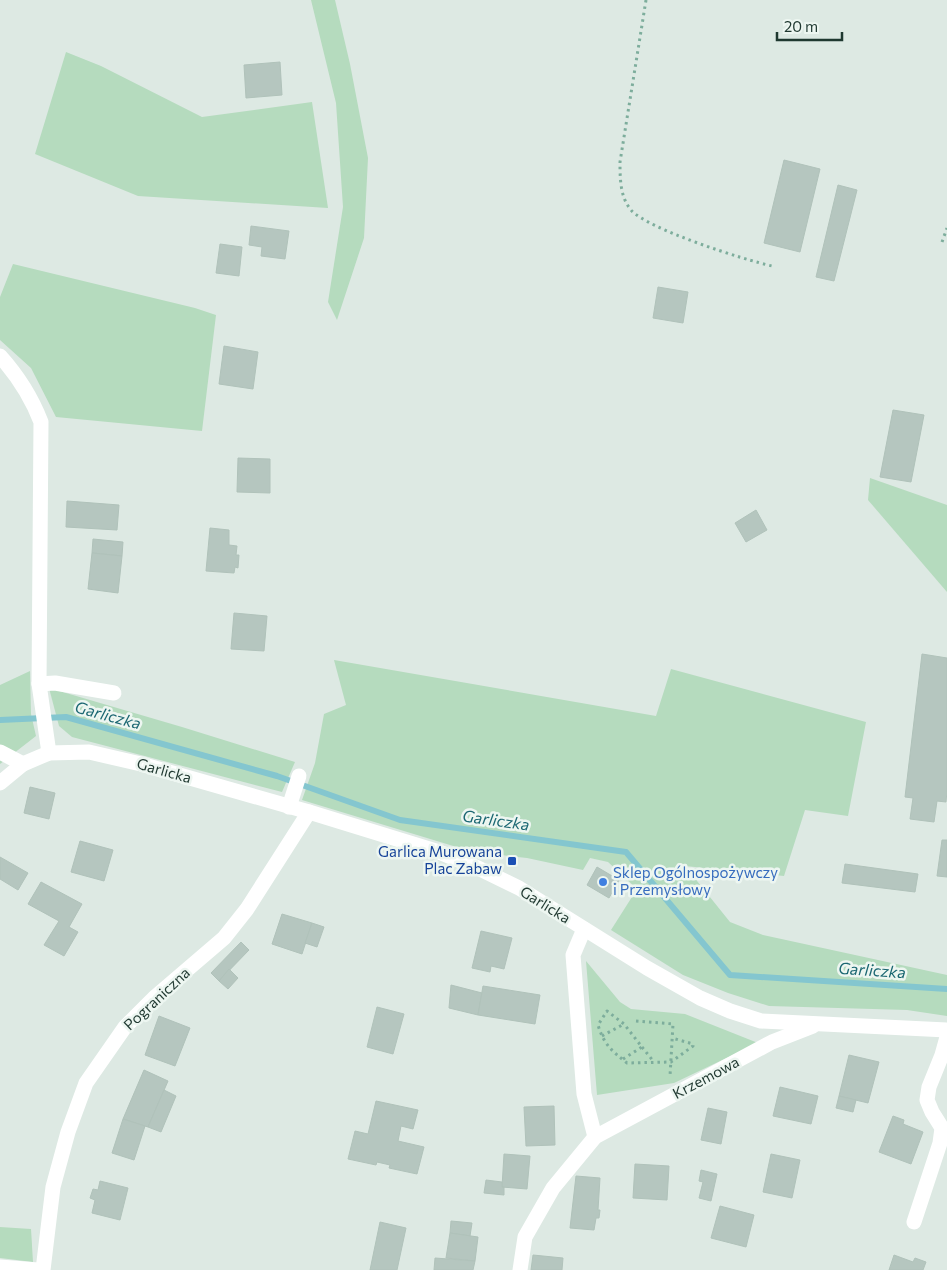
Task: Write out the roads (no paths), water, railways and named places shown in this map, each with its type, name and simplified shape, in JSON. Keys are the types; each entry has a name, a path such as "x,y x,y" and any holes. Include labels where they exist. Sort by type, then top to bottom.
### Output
{"street":[{"path":"0,356 15,372 32,398 41,422 39,684 49,753 23,764 0,783"},
{"path":"39,684 55,683 114,692"},
{"path":"0,752 23,764"},
{"name":"Garlicka","path":"49,753 89,752 141,764 290,802 309,812 439,852 519,888 687,991 730,1011 761,1021 947,1030"},
{"path":"290,802 299,776"},
{"name":"Pograniczna","path":"43,1270 53,1187 68,1132 86,1083 125,1027 154,998 230,931 248,909 309,812"},
{"path":"584,929 573,955 584,1094 595,1137"},
{"name":"Krzemowa","path":"520,1270 525,1237 552,1188 595,1137 772,1042 818,1023"},
{"path":"914,1222 940,1143 942,1128 927,1100 928,1087 942,1055 947,1037"},
{"path":"0,1267 38,1270"}],"waterway":[{"name":"Garliczka","path":"0,720 66,717 277,776 400,820 626,852 730,975 947,989"}],"place":[{"name":"Garlica Murowana Plac Zabaw","path":"512,861"},
{"name":"Sklep Ogólnospożywczy i Przemysłowy","path":"603,882"}]}
